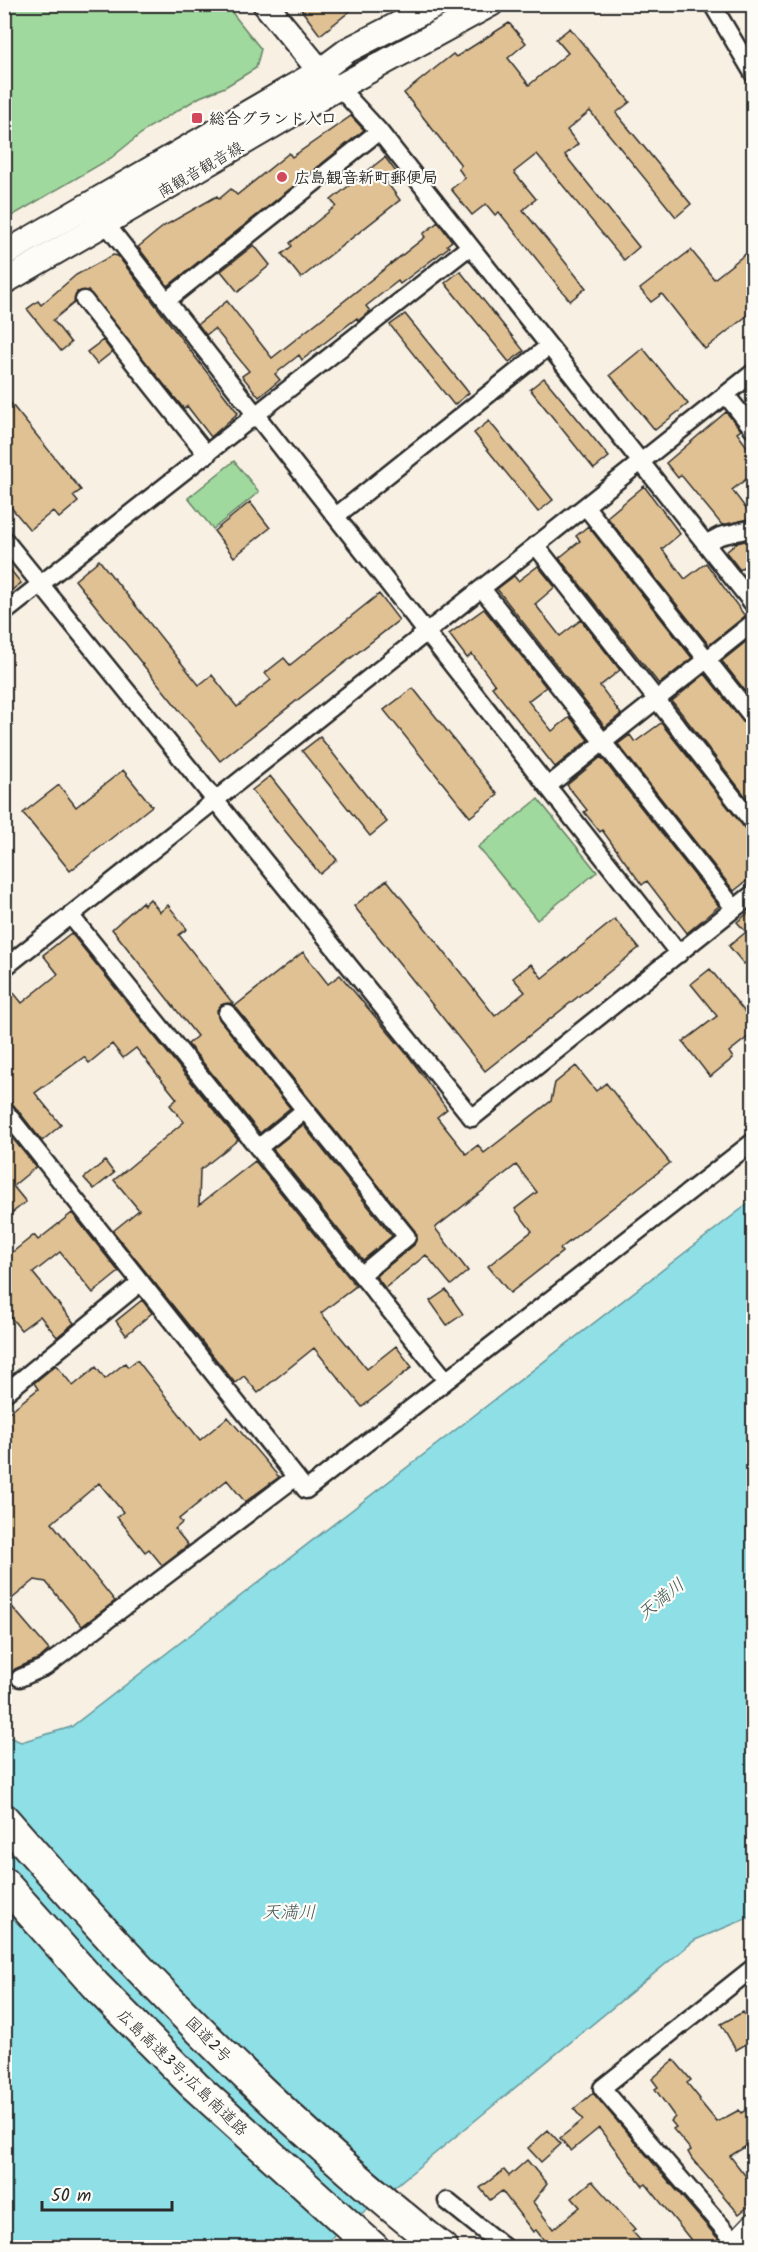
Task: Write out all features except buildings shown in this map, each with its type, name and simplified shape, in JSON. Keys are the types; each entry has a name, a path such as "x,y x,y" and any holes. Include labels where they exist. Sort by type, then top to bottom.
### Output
{"highway":[{"name":"国道2号","path":"4,1819 90,1919 232,2062 394,2210 437,2245"},
{"name":"広島高速3号;広島南道路","path":"4,1883 95,1985 195,2086 375,2247"}],"main road":[{"path":"265,4 320,71"},
{"name":"南観音観音線","path":"4,254 320,71 348,50 438,4"},
{"name":"南観音観音線","path":"4,282 341,86 491,4"},
{"path":"734,2245 753,2225"}],"street":[{"path":"712,4 753,75"},
{"path":"320,71 341,86 380,131 753,605"},
{"path":"166,301 380,131"},
{"path":"92,205 105,225 428,632 679,954"},
{"path":"4,613 469,247"},
{"path":"84,300 207,455"},
{"path":"336,516 549,346"},
{"path":"4,968 215,799 483,590 753,372"},
{"path":"726,395 753,430"},
{"path":"586,507 753,719"},
{"path":"705,543 720,536 753,528"},
{"path":"4,539 472,1118 753,893"},
{"path":"537,547 753,824"},
{"path":"483,590 734,908"},
{"path":"548,786 753,622"},
{"path":"70,915 446,1380"},
{"path":"227,1013 407,1237 361,1275"},
{"path":"4,1110 306,1490 753,1142"},
{"path":"258,1148 305,1110"},
{"path":"4,1394 141,1282"},
{"path":"20,1678 45,1667 296,1477"},
{"path":"734,2245 602,2088 753,1967"},
{"path":"447,2201 505,2247"}],"shaded area":[{"path":"4,554 25,579 24,585 5,600"}],"green space":[{"path":"4,5 226,5 261,49 256,68 225,87 200,97 148,128 111,158 5,220"},
{"path":"234,461 259,492 213,529 188,498"},
{"path":"538,799 597,872 537,920 478,847"}],"water":[{"name":"天満川","path":"753,1200 753,1916 695,1940 321,2247 5,2247 4,1735 21,1742 71,1727"}],"place":[{"name":"総合グランド入口","path":"197,118"},
{"name":"広島観音新町郵便局","path":"282,177"}]}
